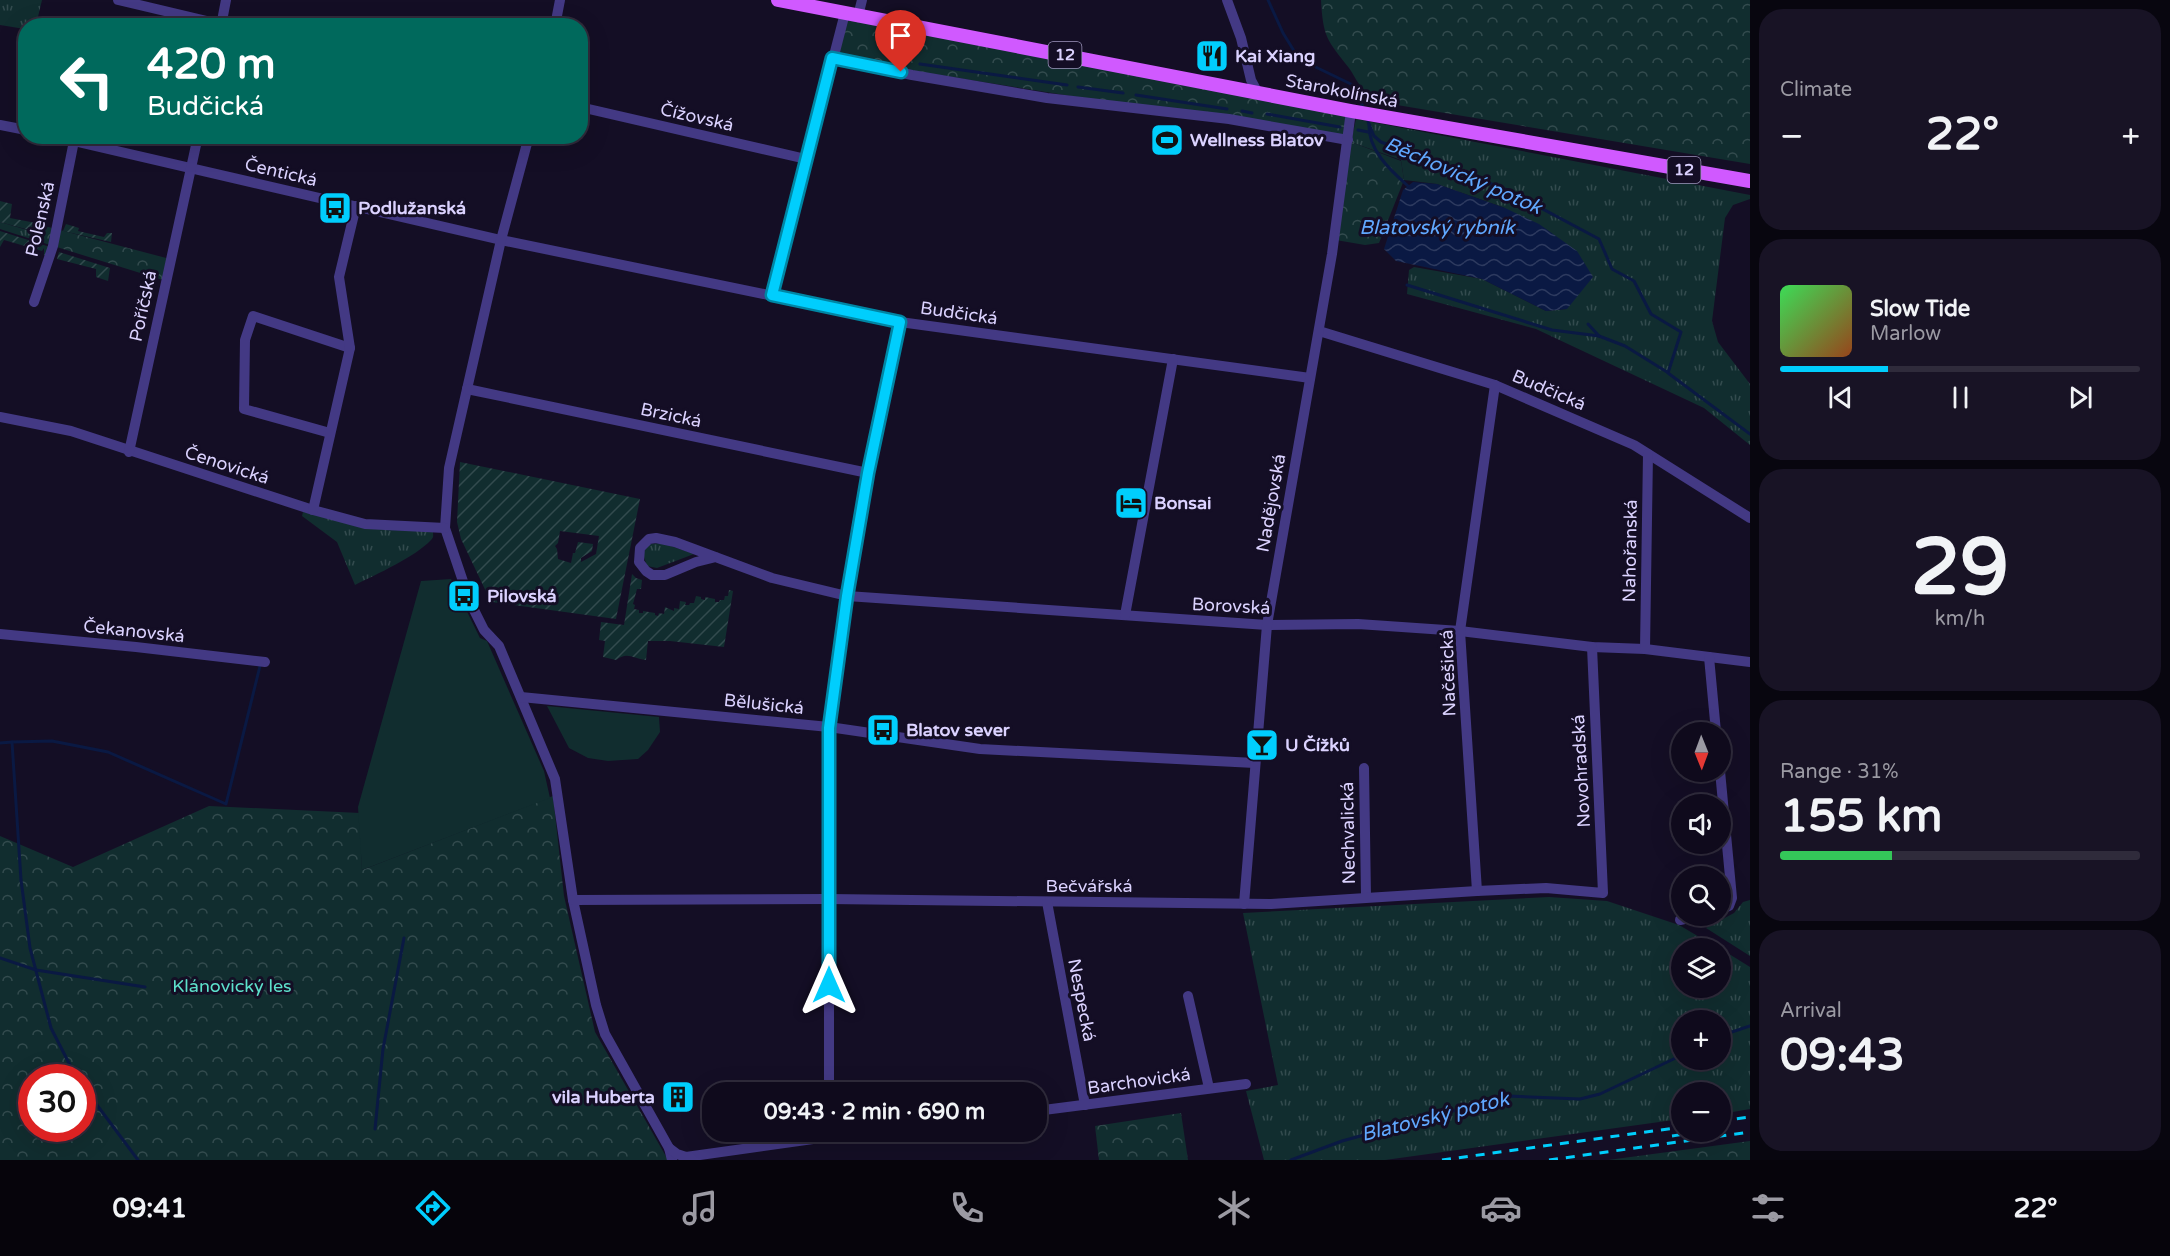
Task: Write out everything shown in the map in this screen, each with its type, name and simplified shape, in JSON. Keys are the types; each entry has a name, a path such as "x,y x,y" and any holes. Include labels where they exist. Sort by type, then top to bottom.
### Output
{"main road":[{"name":"Starokolínská","path":"778,0 1372,115 1750,181"}],"street":[{"path":"118,0 194,18"},
{"path":"224,18 226,0"},
{"path":"557,18 560,0"},
{"path":"772,295 832,58 851,15 862,0"},
{"path":"1227,0 1241,39 1251,80 1258,93"},
{"path":"832,58 912,75 1047,98 1258,123 1348,140"},
{"name":"Čížovská","path":"588,109 807,159"},
{"name":"Nadějovská","path":"1244,903 1267,625 1332,254 1351,111"},
{"path":"0,124 18,128"},
{"name":"Polenská","path":"34,302 52,246 73,144"},
{"name":"Čentická","path":"87,144 501,240"},
{"name":"Poříčská","path":"129,452 196,144"},
{"path":"527,144 501,240 449,468 444,528 474,610 484,630 499,646 555,779 573,900 596,1005 605,1034 669,1148 672,1160"},
{"path":"313,510 350,348 339,278 356,206"},
{"name":"Budčická","path":"501,240 900,322 1310,378"},
{"path":"330,433 244,409 245,340 253,316 350,348"},
{"path":"830,1082 829,728 847,596 868,473 900,322"},
{"name":"Budčická","path":"1318,331 1495,385 1634,445 1750,518"},
{"path":"1125,615 1173,359"},
{"name":"Načešická","path":"1477,891 1460,631 1495,385"},
{"name":"Brzická","path":"467,389 868,473"},
{"name":"Čenovická","path":"1,420 70,431 129,452 365,524 444,528"},
{"name":"Nahořanská","path":"1646,649 1648,454"},
{"name":"Borovská","path":"716,557 659,576 646,572 639,562 643,543 656,538 675,542 716,557 772,578 847,596 1267,625 1358,624 1460,631 1592,647 1646,649 1750,662"},
{"name":"Čekanovská","path":"0,634 265,662"},
{"name":"Novohradská","path":"1592,647 1603,893"},
{"path":"1709,657 1715,722"},
{"name":"Bělušická","path":"522,697 829,728 980,748 1255,763"},
{"name":"Nechvalická","path":"1364,768 1366,897"},
{"path":"1721,782 1729,866"},
{"name":"Bečvářská","path":"573,900 828,899 1244,903 1546,888 1603,893"},
{"name":"Nespecká","path":"1047,902 1084,1105"},
{"path":"1188,996 1209,1088"},
{"name":"Barchovická","path":"1047,1110 1246,1084"},
{"path":"669,1148 686,1157 776,1142"}],"green space":[{"path":"0,0 42,0 38,18 18,18 18,28 0,25"},
{"path":"1321,0 1750,0 1750,164 1391,104 1362,88 1331,44 1323,22"},
{"path":"845,13 1351,111 1348,140 832,58"},
{"path":"1356,119 1750,195 1750,199 1733,205 1725,218 1712,321 1718,342 1750,384 1750,445 1704,408 1536,329 1407,294 1409,270 1414,267 1482,279 1546,311 1567,309 1505,208 1437,184 1404,180 1401,160 1351,142"},
{"path":"1351,142 1401,161 1404,180 1379,243 1365,245 1336,240"},
{"path":"0,201 12,204 10,218 36,223 33,231 0,222"},
{"path":"0,222 34,232 31,239 0,229"},
{"path":"37,224 170,259 166,281 31,239"},
{"path":"66,224 79,228 78,231 104,237 107,233 112,233 111,242 63,231"},
{"path":"0,231 50,247 46,256 44,248 42,251 4,240 0,247"},
{"path":"59,252 110,268 108,281 96,277 96,269 57,259"},
{"path":"460,462 640,499 616,619 491,602 461,539 457,522","holes":["560,531 599,536 596,554 581,562 581,558 592,551 593,544 578,542 571,563 558,559 555,546 558,543"]},
{"path":"303,512 433,532 433,536 406,559 355,585 337,542 302,516"},
{"path":"662,543 694,554 657,568 647,566 643,554 648,544"},
{"path":"632,574 642,580 641,589 637,589 633,604 634,609 639,610 639,613 643,611 655,613 658,616 659,613 664,614 665,607 674,611 674,608 679,609 680,601 686,602 685,605 694,603 696,596 705,600 705,597 715,599 715,602 719,602 728,596 729,590 733,591 724,647 648,641 646,660 627,656 616,660 603,657 605,641 599,640 601,622 624,625"},
{"path":"451,579 480,638 487,641 544,771 550,798 362,870 358,807 421,581"},
{"path":"547,706 659,717 660,732 648,750 638,759 608,761 588,758 569,748"},
{"name":"Klánovický les","path":"553,796 564,896 595,1032 668,1160 0,1160 0,836 73,867 209,806 360,813 362,870"},
{"path":"1549,897 1607,901 1671,922 1671,926 1681,926 1701,938 1671,938 1671,998 1731,998 1731,955 1750,967 1750,1109 1731,1112 1731,1082 1671,1082 1671,1120 1385,1160 1264,1160 1246,1091 1278,1085 1243,913"},
{"path":"1750,900 1750,956 1731,944 1731,938 1722,938 1706,928 1731,926 1731,915 1743,902"},
{"path":"1181,1113 1188,1160 1099,1160 1095,1126"},
{"path":"1750,1141 1750,1160 1608,1160"}],"water":[{"name":"Blatovský rybník","path":"1413,182 1437,184 1505,208 1539,224 1577,251 1593,277 1567,309 1546,311 1482,279 1396,261 1384,249 1403,190"}],"waterway":[{"name":"Běchovický potok","path":"1268,0 1283,33 1299,59 1355,86 1364,110"},
{"path":"920,64 1067,85"},
{"path":"1078,87 1123,93"},
{"path":"1136,95 1227,109"},
{"path":"1242,111 1252,113"},
{"path":"1267,114 1340,127"},
{"name":"Běchovický potok","path":"1367,119 1374,136 1381,142 1507,190 1599,239 1612,269 1634,281 1651,314 1681,332 1668,373 1750,434"},
{"path":"1369,124 1372,142 1381,159 1408,186"},
{"path":"1358,130 1368,132"},
{"path":"1407,285 1552,330 1599,336 1625,346 1667,372"},
{"path":"1588,324 1599,336"},
{"path":"12,742 52,741 108,752 226,804 260,666"},
{"path":"0,743 12,742 21,880 30,948 51,1028 69,1064"},
{"path":"375,1129 383,1049 404,938"},
{"path":"0,958 36,970 145,987"},
{"name":"Blatovský potok","path":"1731,1032 1750,1026"},
{"name":"Blatovský potok","path":"1291,1160 1342,1141 1508,1096 1580,1099 1600,1094 1671,1060"},
{"path":"96,1104 138,1160"}],"railway":[{"path":"1731,1120 1750,1117"},
{"path":"1442,1160 1671,1129"},
{"path":"1549,1160 1750,1132"}],"place":[{"name":"Kai Xiang","path":"1212,56"},
{"name":"Wellness Blatov","path":"1167,140"},
{"name":"Podlužanská","path":"335,208"},
{"name":"Bonsai","path":"1131,503"},
{"name":"Pilovská","path":"464,596"},
{"name":"Blatov sever","path":"883,730"},
{"name":"U Čížků","path":"1262,745"},
{"name":"vila Huberta","path":"678,1097"}],"route":[{"path":"829,985 829,728 847,596 868,473 900,322 772,295 832,58 901,72"}]}
